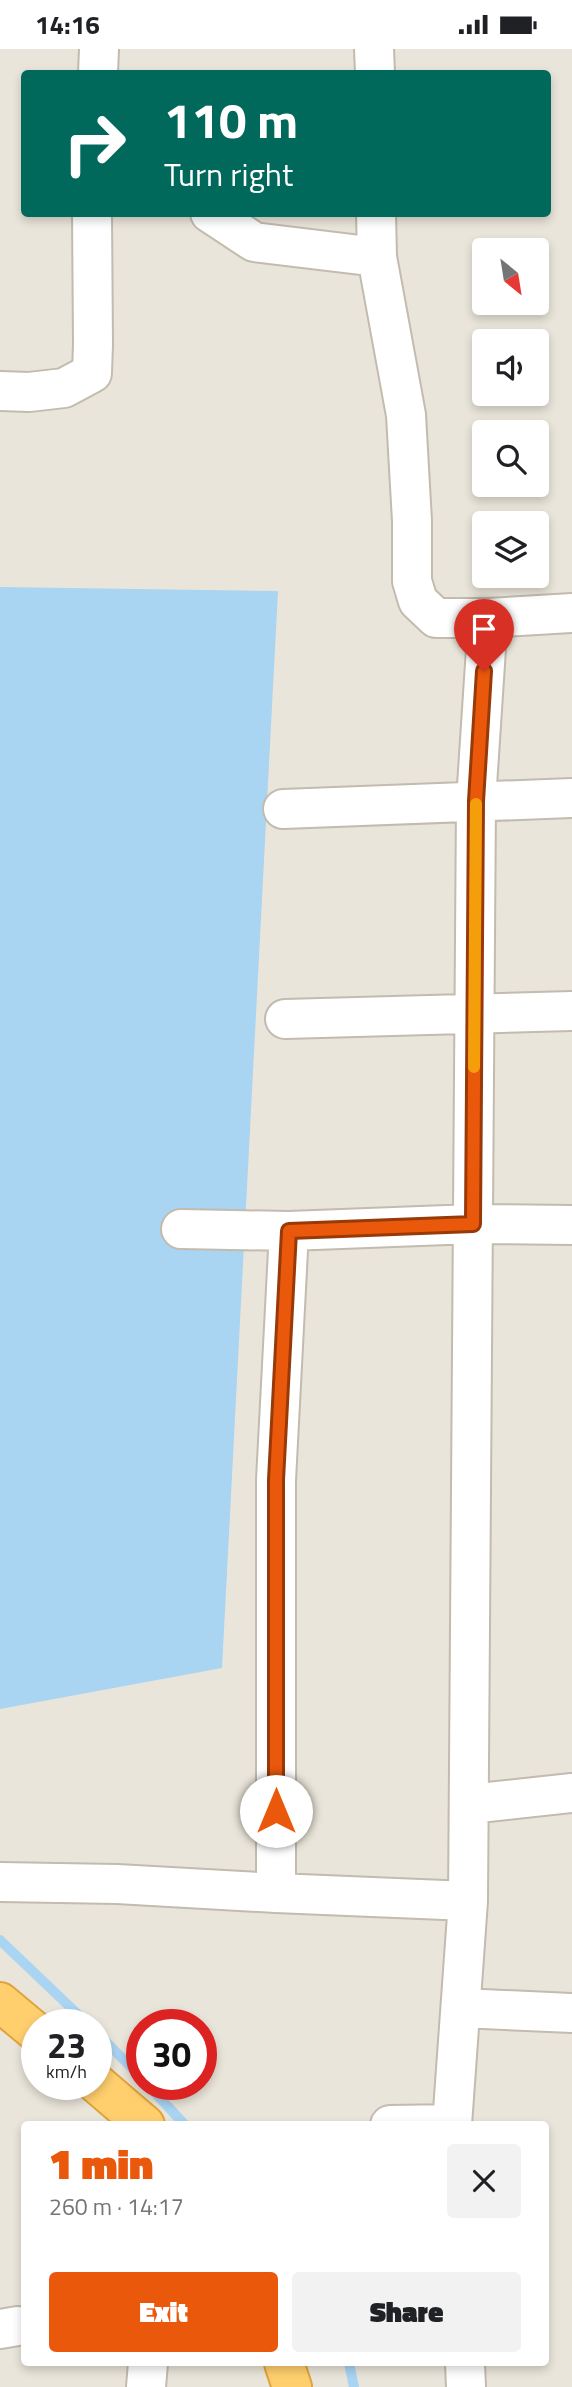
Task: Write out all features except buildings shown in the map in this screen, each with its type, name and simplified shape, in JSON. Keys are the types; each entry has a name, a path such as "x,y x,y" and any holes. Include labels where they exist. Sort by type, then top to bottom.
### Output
{"highway":[{"path":"0,2002 21,2020"},
{"path":"112,2097 140,2121"},
{"path":"285,2366 292,2387"}],"street":[{"path":"98,70 99,49"},
{"path":"374,49 375,70"},
{"path":"0,391 29,392 64,387 92,373 92,217"},
{"path":"215,217 254,242 377,257"},
{"path":"376,217 377,257 406,415 412,521 412,582 418,601 436,618 572,613"},
{"path":"452,2121 468,1901 476,801 488,618"},
{"path":"283,809 572,798"},
{"path":"285,1019 572,1011"},
{"path":"181,1230 289,1231 473,1224 572,1225"},
{"path":"276,1893 276,1480 289,1231"},
{"path":"470,1804 572,1793"},
{"path":"0,1882 117,1884 468,1901"},
{"path":"461,2008 572,2013"},
{"path":"146,2387 148,2366"},
{"path":"465,2366 466,2387"}],"shaded area":[{"path":"0,49 572,49 572,2387 0,2387"}],"water":[{"path":"0,587 278,591 222,1668 0,1709"}],"waterway":[{"path":"0,1940 72,2009"},
{"path":"112,2048 126,2062"},
{"path":"162,2100 181,2121"},
{"path":"350,2366 354,2387"}],"slow traffic":[{"path":"474,1067 476,804"}],"route":[{"path":"276,1811 276,1480 289,1231 473,1224 476,801 484,671"}]}
